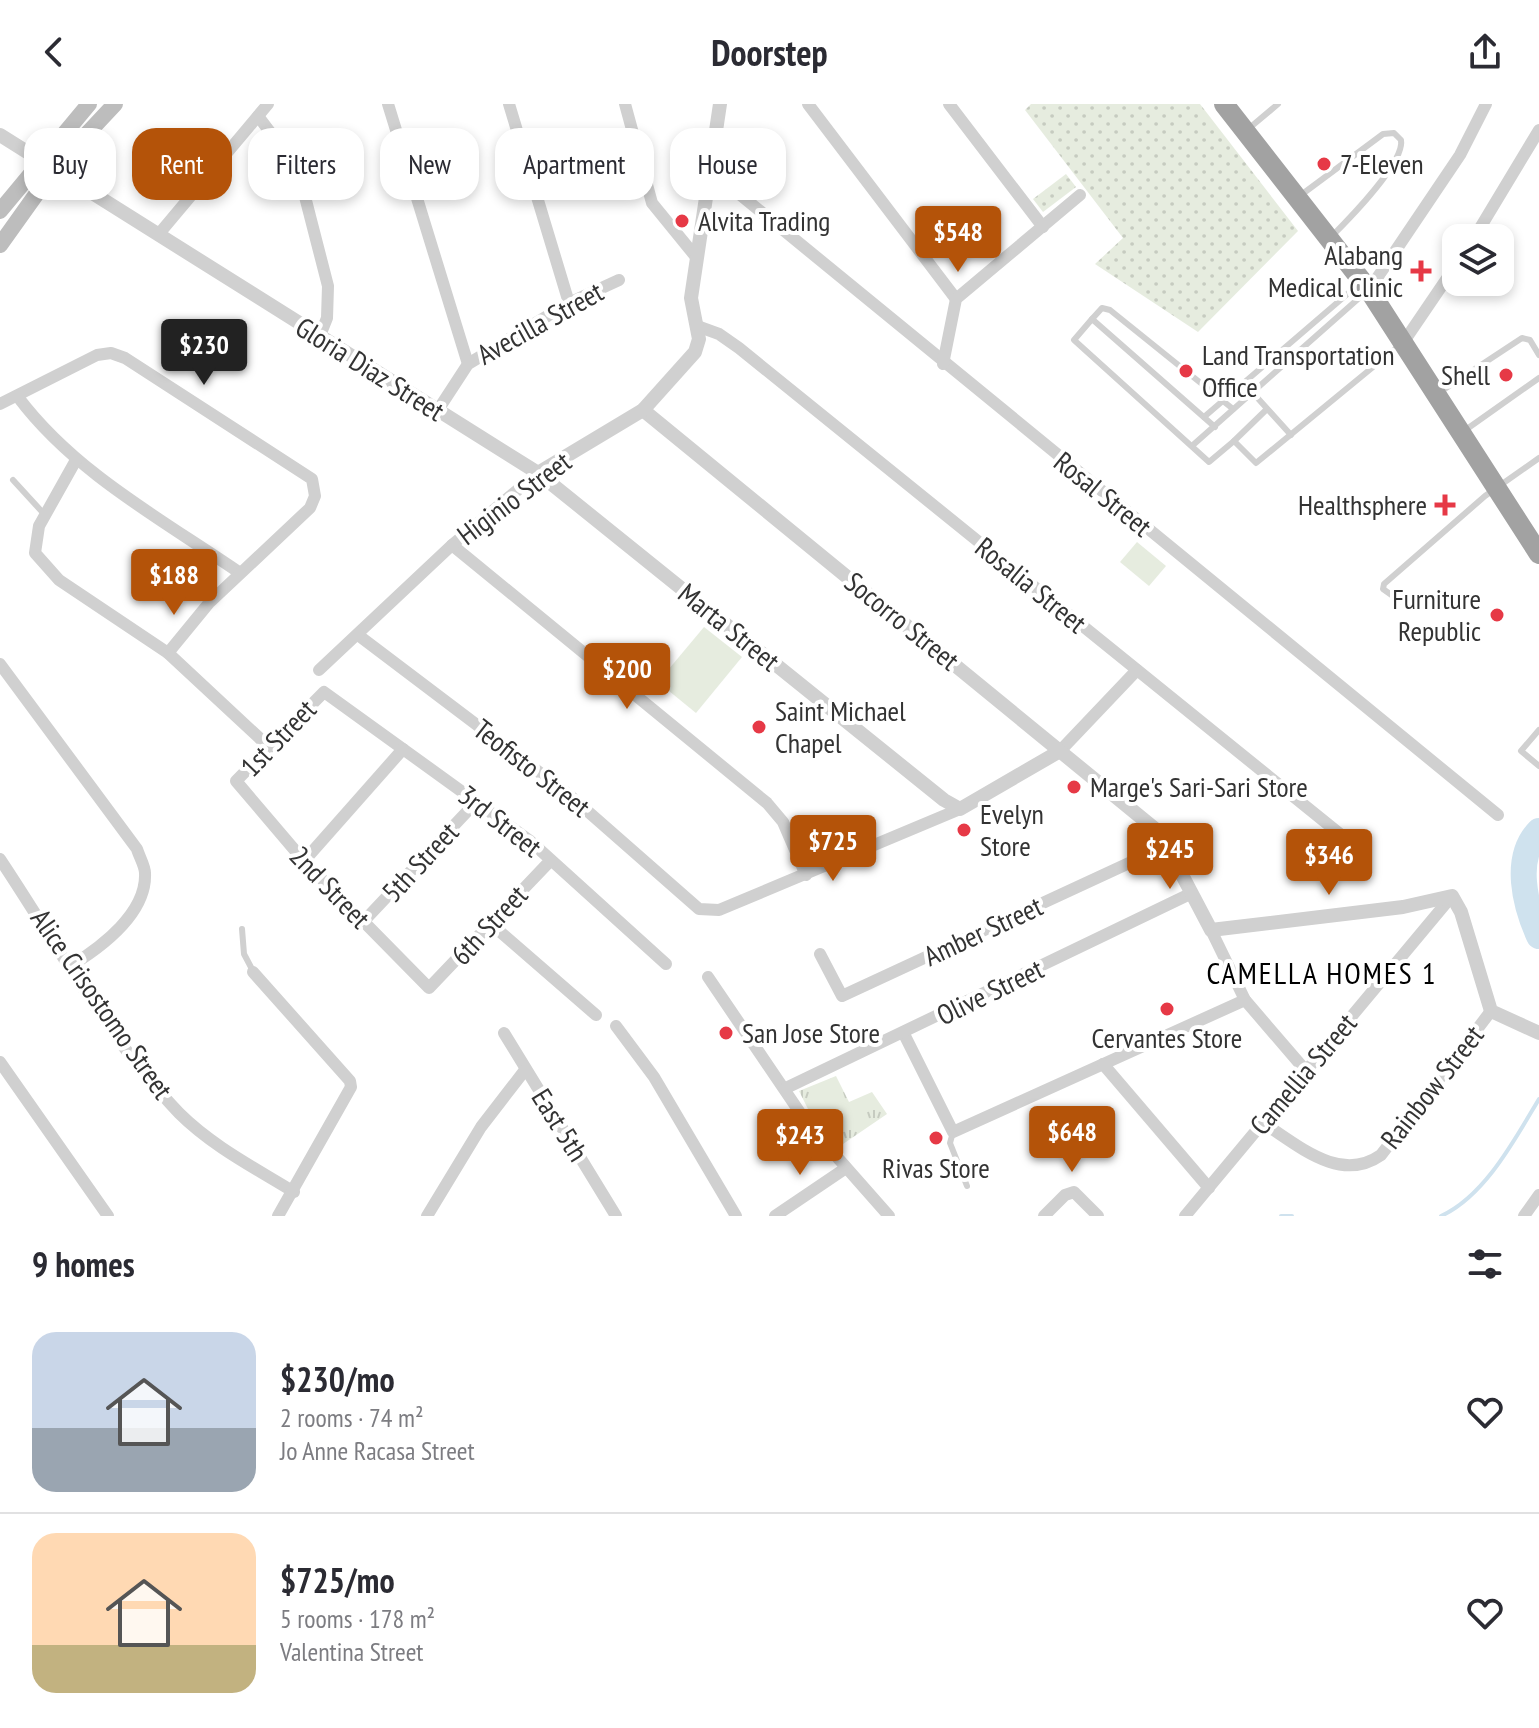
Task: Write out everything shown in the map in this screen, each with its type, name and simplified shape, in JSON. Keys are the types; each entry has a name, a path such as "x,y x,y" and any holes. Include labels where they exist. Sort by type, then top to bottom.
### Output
{"highway":[{"path":"1224,104 1365,286 1539,554"}],"main road":[{"path":"68,128 89,104"},
{"path":"92,128 115,104"},
{"path":"0,211 24,180"},
{"path":"0,245 32,200"}],"street":[{"path":"158,235 268,104"},
{"path":"388,104 468,364"},
{"path":"509,104 569,303"},
{"path":"625,104 652,203 696,257"},
{"path":"716,128 720,104"},
{"path":"808,104 956,299"},
{"path":"949,104 1043,227"},
{"path":"1365,286 1382,269 1460,155 1486,104"},
{"path":"258,116 286,153 304,194 328,286 327,318 319,338"},
{"path":"1482,224 1539,130"},
{"name":"Gloria Diaz Street","path":"0,135 24,148"},
{"path":"943,364 956,299 1080,195"},
{"name":"Gloria Diaz Street","path":"104,200 538,473"},
{"path":"697,326 691,298 705,200"},
{"name":"Rosal Street","path":"746,200 1498,815"},
{"name":"Avecilla Street","path":"438,410 468,364 569,303 619,280"},
{"path":"1403,343 1442,286"},
{"name":"Higinio Street","path":"319,670 452,545 538,473 643,410 695,352 699,339 697,326"},
{"name":"Rosalia Street","path":"697,326 719,334 739,348 1361,851"},
{"path":"0,404 97,355 111,353 125,358 312,479 315,496 310,508 209,603 168,653"},
{"path":"18,397 76,460 240,573"},
{"name":"Socorro Street","path":"643,410 1164,839"},
{"path":"76,460 39,526 35,553 59,580 168,653 268,746"},
{"name":"Marta Street","path":"538,473 928,789 960,809"},
{"path":"452,545 767,803 783,822 806,875 960,809 1060,751 1137,670"},
{"name":"Teofisto Street","path":"358,635 568,794 699,909 719,910 806,875"},
{"path":"0,664 137,849 145,873 140,897 127,918 106,941 72,965"},
{"name":"1st Street","path":"236,785 239,776 324,692"},
{"name":"3rd Street","path":"324,692 477,801 551,860 666,964"},
{"path":"304,861 403,749"},
{"name":"2nd Street","path":"236,785 304,861 427,987"},
{"name":"5th Street","path":"363,922 477,801"},
{"path":"1164,839 1245,1000 1306,1071"},
{"name":"Amber Street","path":"820,954 842,996 1164,839"},
{"name":"Alice Crisostomo Street","path":"0,859 130,1056 180,1114 227,1152 294,1192"},
{"name":"6th Street","path":"427,987 437,981 551,860"},
{"name":"Olive Street","path":"786,1088 904,1034 1192,893"},
{"path":"1211,930 1403,907 1452,896"},
{"name":"Rainbow Street","path":"1263,1123 1333,1164 1351,1168 1368,1164 1381,1155 1491,1011 1461,912 1452,896"},
{"name":"Camellia Street","path":"1185,1216 1452,896"},
{"path":"490,923 596,1015"},
{"path":"253,972 345,1073 351,1087 278,1216"},
{"path":"708,977 807,1123 889,1216"},
{"path":"904,1034 953,1132 1245,1000"},
{"path":"1491,1011 1539,1033"},
{"path":"616,1026 654,1077 736,1216"},
{"name":"East 5th","path":"504,1033 610,1214"},
{"path":"0,1062 108,1216"},
{"path":"1103,1064 1209,1188"},
{"path":"427,1216 481,1127 525,1070"},
{"path":"775,1216 846,1168"},
{"path":"1044,1216 1065,1195 1074,1192 1098,1216"},
{"path":"1524,1216 1539,1195"}],"lane":[{"path":"1245,131 1278,104"},
{"path":"1297,198 1383,134 1394,133 1401,140 1399,153 1384,177 1329,239"},
{"path":"1193,445 1253,393 1365,286"},
{"path":"1204,417 1365,286"},
{"path":"1233,409 1110,310 1102,308 1074,340 1209,462 1267,409"},
{"path":"1092,319 1215,427"},
{"path":"1436,395 1522,338 1530,340 1539,355"},
{"path":"1234,441 1256,463 1403,343"},
{"path":"1461,433 1539,378"},
{"path":"1253,393 1291,435"},
{"path":"1400,601 1383,589 1384,584 1497,489 1539,458"},
{"path":"13,480 45,515"},
{"path":"1539,730 1521,751 1539,766"},
{"path":"242,929 244,954 253,972"},
{"path":"953,1132 950,1143 967,1186"}],"green space":[{"path":"1031,104 1200,104 1298,231 1198,332 1095,264 1123,238 1025,110"},
{"path":"1066,174 1076,187 1043,212 1033,199"},
{"path":"1137,542 1166,566 1149,586 1120,562"},
{"path":"704,627 742,657 696,713 658,682"},
{"path":"836,1076 849,1102 872,1092 887,1114 843,1144 812,1117 799,1091"}],"waterway":[{"path":"1539,831 1526,854 1524,868 1529,910 1539,936"},
{"path":"1441,1216 1457,1207 1485,1181 1539,1099"},
{"path":"1281,1216 1292,1216"}],"place":[{"name":"7-Eleven","path":"1324,164"},
{"name":"Alvita Trading","path":"682,221"},
{"name":"Alabang Medical Clinic","path":"1421,271"},
{"name":"Land Transportation Office","path":"1186,371"},
{"name":"Shell","path":"1506,375"},
{"name":"Healthsphere","path":"1445,505"},
{"name":"Furniture Republic","path":"1497,615"},
{"name":"Saint Michael Chapel","path":"759,727"},
{"name":"Marge's Sari-Sari Store","path":"1074,787"},
{"name":"Evelyn Store","path":"964,830"},
{"name":"Cervantes Store","path":"1167,1009"},
{"name":"San Jose Store","path":"726,1033"},
{"name":"Rivas Store","path":"936,1138"}],"district":[{"name":"CAMELLA HOMES 1","path":"1322,974"}]}
